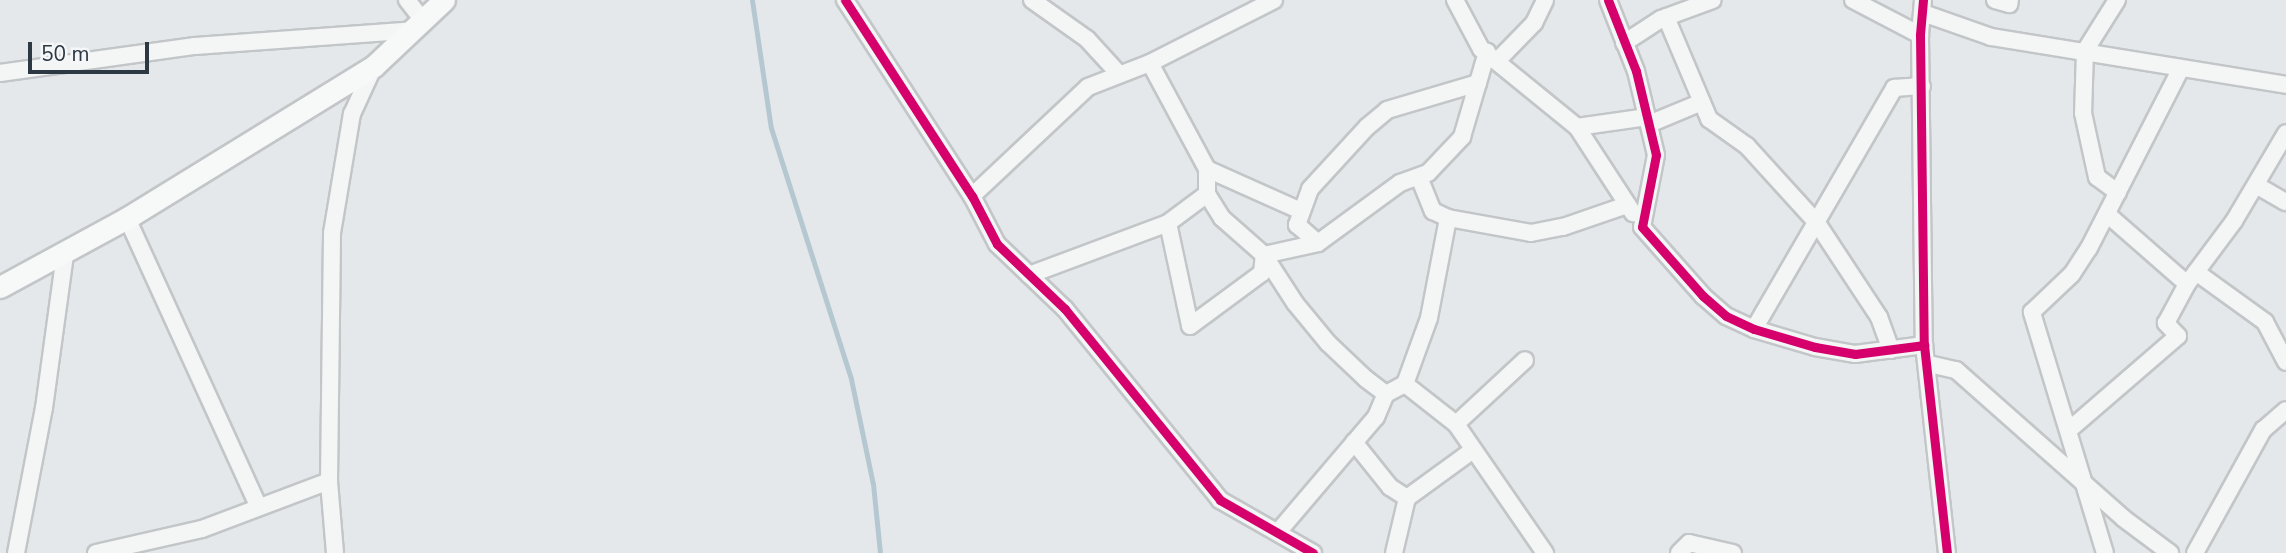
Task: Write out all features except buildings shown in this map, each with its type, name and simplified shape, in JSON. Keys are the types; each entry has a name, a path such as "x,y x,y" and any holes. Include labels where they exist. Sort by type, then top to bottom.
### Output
{"street":[{"path":"407,0 414,24"},
{"path":"0,286 65,254 127,218 374,66 414,24 444,0"},
{"path":"845,0 972,195 997,244 1065,309 1220,500 1313,553"},
{"path":"1032,0 1087,39 1119,74"},
{"path":"972,195 1063,107 1088,87 1150,63 1274,0"},
{"path":"1454,0 1492,56 1577,127 1642,227 1703,296 1726,316 1754,329 1855,354 1924,345"},
{"path":"1264,255 1318,243 1400,183 1428,173 1462,137 1478,83 1492,56 1534,23 1545,0"},
{"path":"1608,0 1624,43 1657,155 1642,227"},
{"path":"1624,43 1666,17 1713,0"},
{"path":"1853,0 1920,35"},
{"path":"1995,0 2009,4 2010,0"},
{"path":"2117,0 2085,51 2083,113 2097,177 2118,193"},
{"path":"1947,553 1939,511 1929,364 1924,345 1920,35 1923,7 1991,37 2286,85"},
{"path":"1666,17 1709,120 1774,173 1817,223 1879,317 1891,350"},
{"path":"0,74 195,46 414,24"},
{"path":"1150,63 1207,169 1207,194 1222,218 1264,255 1295,303 1328,343 1386,394"},
{"path":"335,553 329,481 332,233 352,114 374,66"},
{"path":"2105,553 2080,480 2069,430 2032,312 2072,274 2107,214 2181,68"},
{"path":"1318,243 1297,225 1310,188 1387,110 1478,83"},
{"path":"1754,329 1894,88 1922,86"},
{"path":"1577,127 1648,120 1702,102"},
{"path":"2069,430 2178,336 2166,323 2191,278 2256,185 2286,133"},
{"path":"1207,169 1301,211"},
{"path":"1419,177 1433,211 1448,218 1531,233 1563,227 1627,205"},
{"path":"2256,185 2286,202"},
{"path":"1029,275 1168,223 1207,194"},
{"path":"2107,214 2191,278 2265,322 2286,362"},
{"path":"127,218 258,505"},
{"path":"1278,531 1376,416 1386,394 1405,384 1429,318 1448,218"},
{"path":"1168,223 1190,326 1262,273 1264,255"},
{"path":"16,553 44,408 65,254"},
{"path":"1456,424 1525,360"},
{"path":"1929,364 1956,370 2080,480 2170,553"},
{"path":"1405,384 1456,424 1545,553"},
{"path":"2195,553 2263,430 2286,410"},
{"path":"1354,442 1390,487 1407,498"},
{"path":"1394,553 1407,498 1473,450"},
{"path":"105,552 202,529 258,505 329,481"},
{"path":"1679,553 1689,543 1732,553"}],"waterway":[{"path":"752,0 771,128 851,379 873,484 880,553"}],"cycle path":[{"path":"845,0 972,196 997,244 1065,309 1220,500 1313,553"},
{"path":"1608,0 1636,71 1656,155 1642,227 1703,296 1726,316 1754,329 1815,347 1855,354 1924,345"},
{"path":"1923,0 1920,35 1924,345 1947,553"}]}
